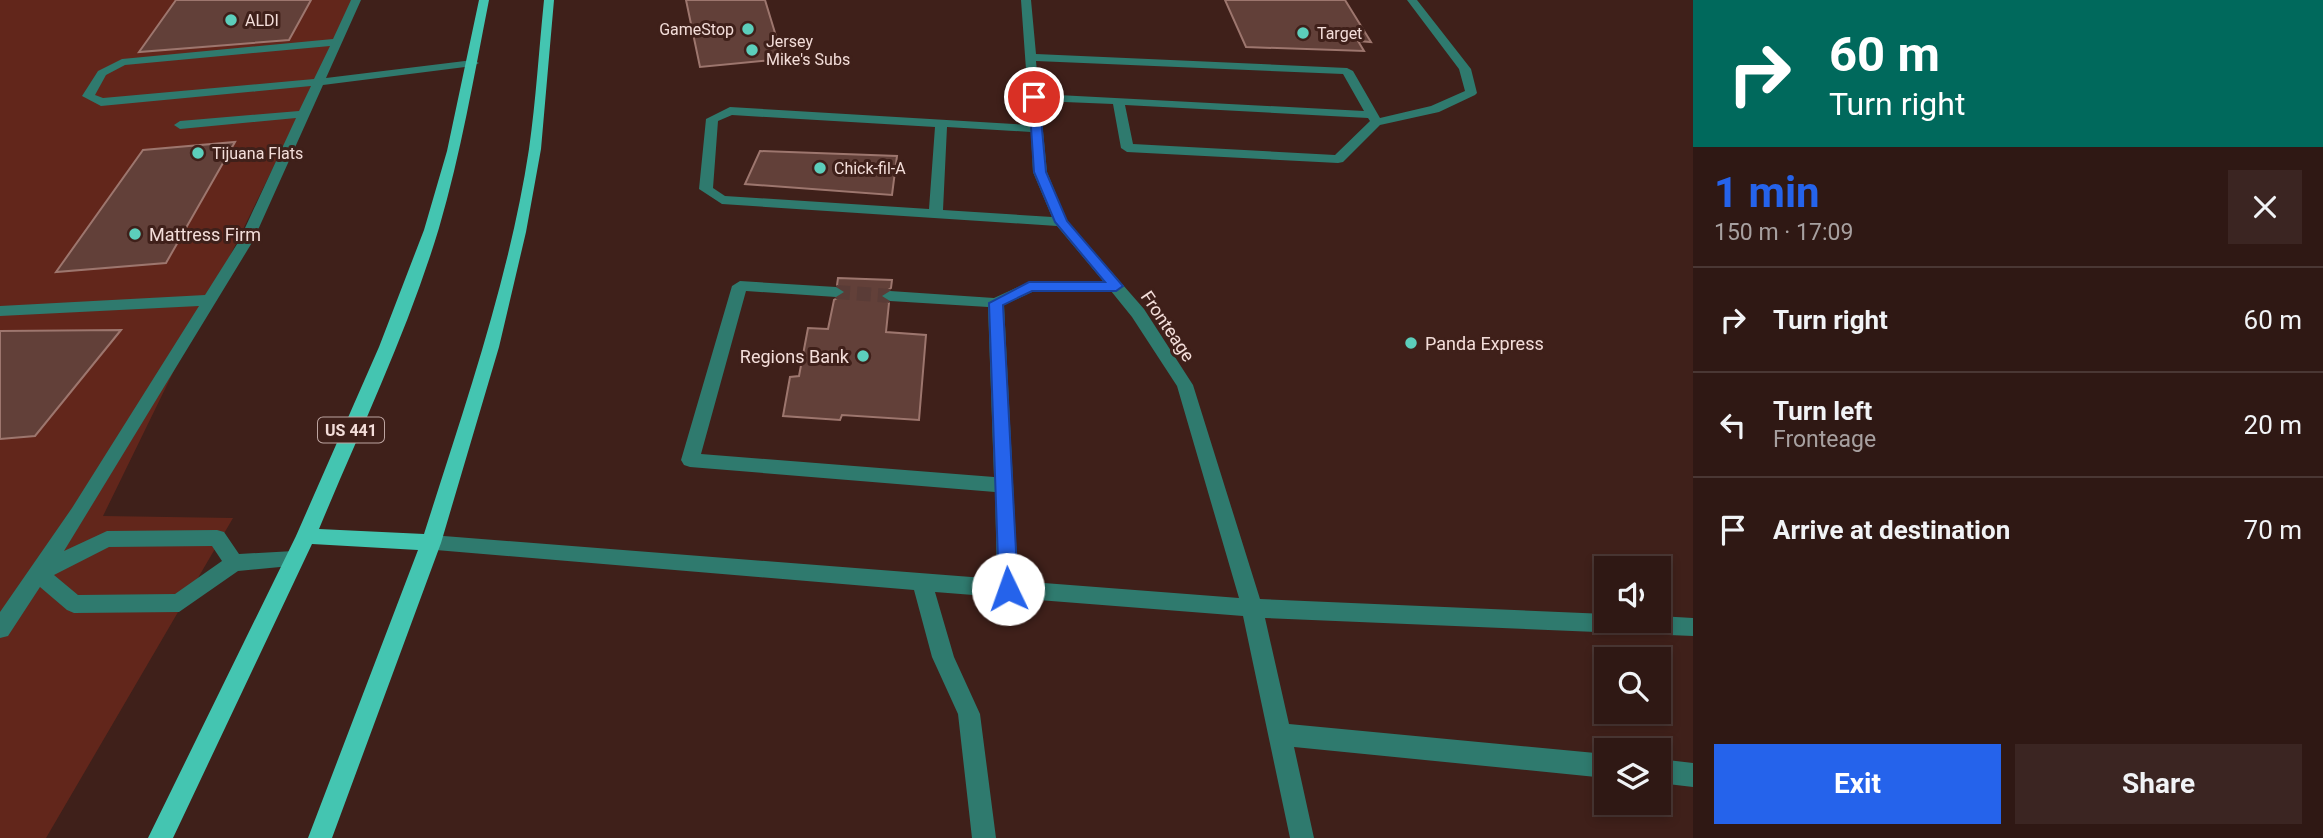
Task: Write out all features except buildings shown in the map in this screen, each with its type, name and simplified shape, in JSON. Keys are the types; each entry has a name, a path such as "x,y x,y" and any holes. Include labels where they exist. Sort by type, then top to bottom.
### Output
{"main road":[{"name":"US 441","path":"160,838 306,536 387,347 431,230 453,150 484,0"},
{"path":"320,838 431,543 491,347 519,232 535,149 549,0"},
{"path":"306,536 431,543"}],"lane":[{"path":"0,629 86,501 246,241 356,0"},
{"name":"Fronteage","path":"1026,0 1040,172 1061,222 1138,313 1185,385 1252,608 1302,838"},
{"path":"1034,97 1374,119 1435,109 1471,93 1465,69 1412,0"},
{"path":"337,42 122,62 102,74 88,96 102,102 319,82 473,63"},
{"path":"1031,57 1347,71 1374,119"},
{"path":"1118,101 1127,148 1338,159 1374,119"},
{"path":"1037,129 730,111 712,119 706,189 722,200 1061,222"},
{"path":"180,125 304,114"},
{"path":"936,214 941,123"},
{"path":"836,292 740,286 690,460 1002,485"},
{"path":"890,296 996,303 1029,287 1116,286"},
{"path":"0,311 209,300"},
{"path":"996,303 1008,589"},
{"path":"38,573 107,538 217,538 234,564"},
{"path":"431,543 1252,608 1693,627"},
{"path":"38,573 74,604 179,603 234,564 294,559"},
{"path":"922,582 943,657 970,715 984,838"},
{"path":"1278,734 1594,765"},
{"path":"1671,772 1693,775"}],"shaded area":[{"path":"0,0 355,0 103,516 233,518 46,838 0,838"}],"tunnel":[{"path":"836,292 890,296"}],"place":[{"name":"ALDI","path":"231,20"},
{"name":"GameStop","path":"748,29"},
{"name":"Target","path":"1303,33"},
{"name":"Jersey Mike's Subs","path":"752,50"},
{"name":"Tijuana Flats","path":"198,153"},
{"name":"Chick-fil-A","path":"820,168"},
{"name":"Mattress Firm","path":"135,234"},
{"name":"Panda Express","path":"1411,343"},
{"name":"Regions Bank","path":"863,356"}],"route":[{"path":"1008,589 996,303 1029,287 1116,286 1061,222 1040,172 1034,97"}]}
